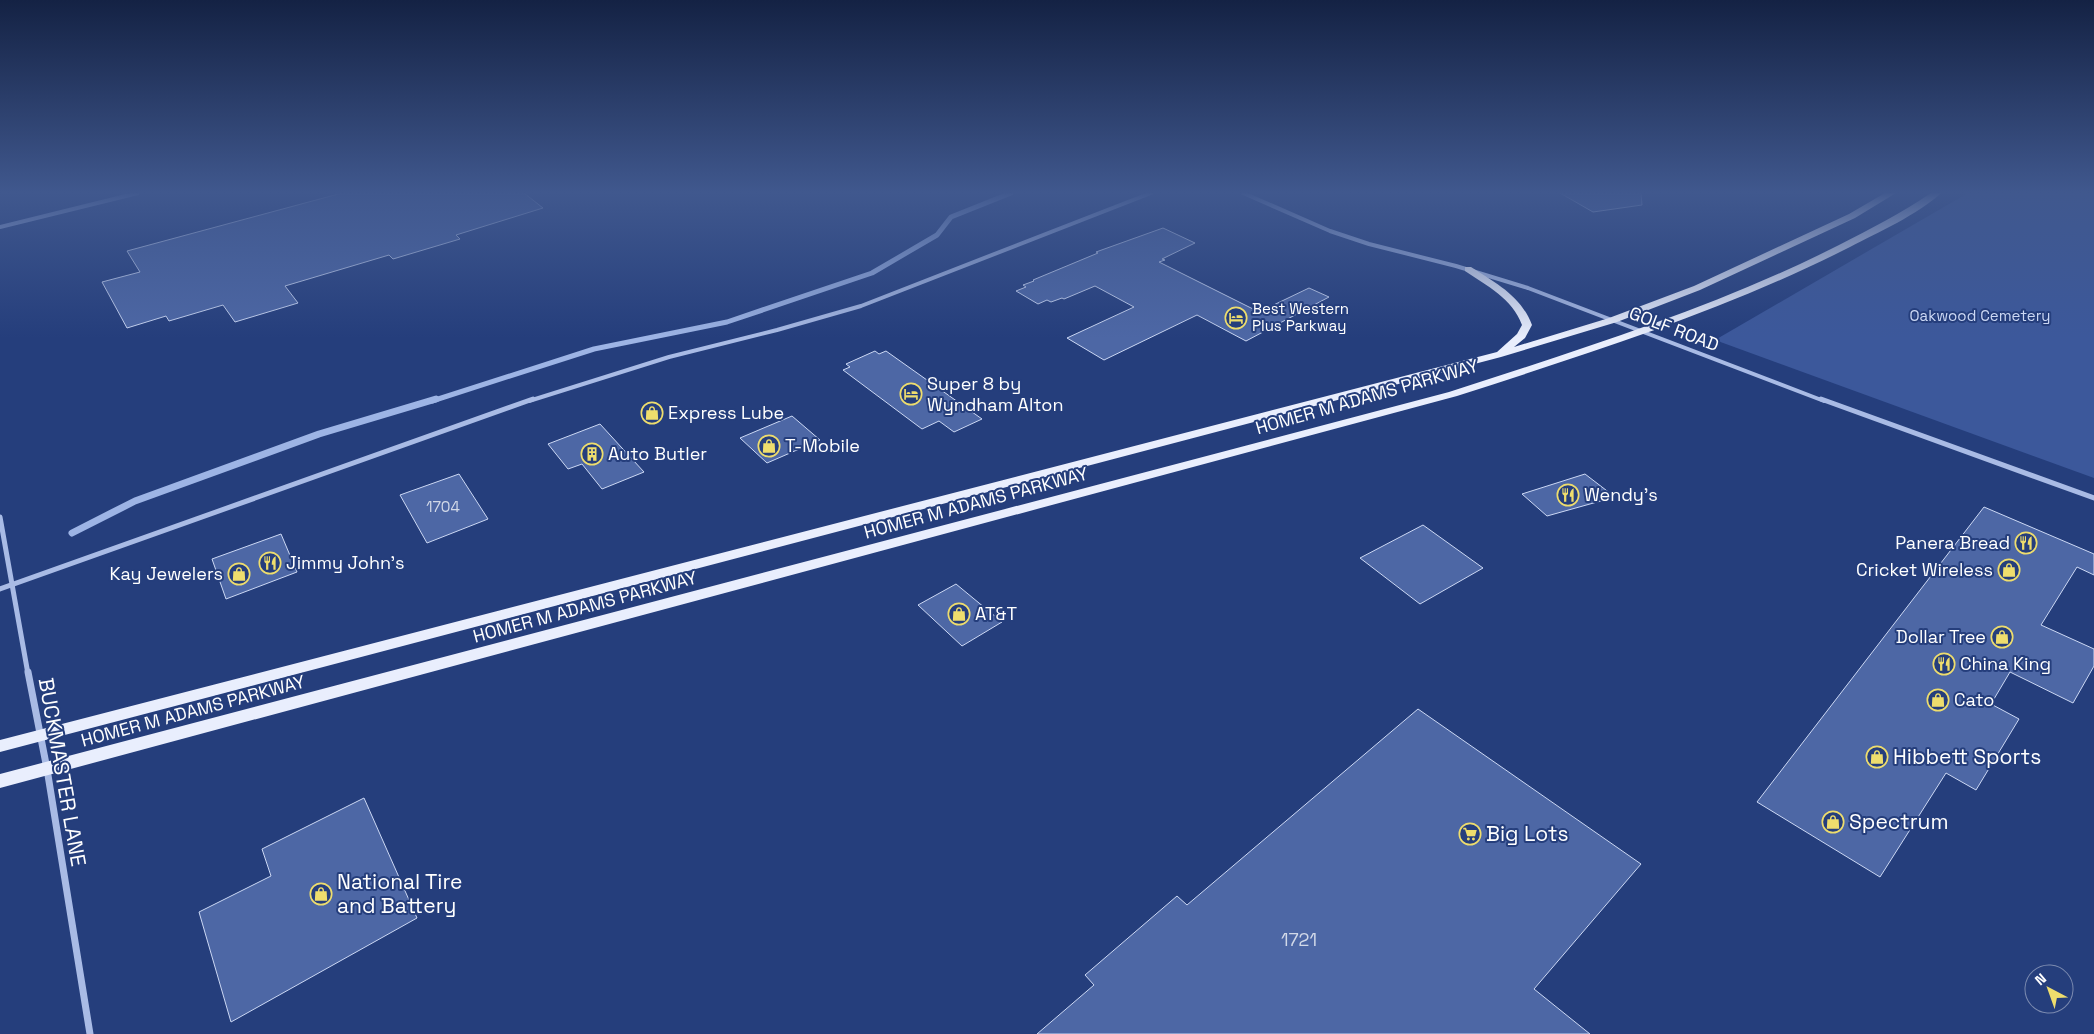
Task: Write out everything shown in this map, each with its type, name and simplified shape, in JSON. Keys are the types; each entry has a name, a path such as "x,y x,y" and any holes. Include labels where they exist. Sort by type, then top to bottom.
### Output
{"main road":[{"name":"HOMER M ADAMS PARKWAY","path":"0,746 1497,355 1613,320 1697,288 1798,241"},
{"name":"HOMER M ADAMS PARKWAY","path":"0,781 1302,436 1453,394 1644,331 1783,277 1854,241"},
{"path":"1468,269 1502,293 1524,314 1527,325 1521,336 1497,355"}],"street":[{"path":"0,589 559,390 669,356 777,330 861,306 1027,241"},
{"name":"GOLF ROAD","path":"1361,241 1468,269 1528,288 1778,384 2094,498"},
{"name":"BUCKMASTER LANE","path":"0,517 39,736 47,769 90,1034"}],"green space":[{"name":"Oakwood Cemetery","path":"1885,241 2094,241 2094,478 1715,340"}],"building":[{"path":"163,241 452,241 393,259 389,255 285,286 298,303 235,322 223,305 169,321 166,316 127,328 102,282 140,272 127,251"},
{"path":"1126,241 1191,241 1195,243 1159,262 1259,312 1309,288 1329,297 1246,341 1197,315 1104,360 1067,338 1134,307 1095,286 1064,299 1051,302 1047,300 1038,304 1016,291 1026,287 1023,285 1033,280 1098,253 1096,252"},
{"name":"Super 8 by Wyndham Alton","path":"875,351 879,354 886,351 982,419 954,432 939,421 922,429 843,370 850,367 846,364"},
{"path":"792,416 820,440 767,463 740,438"},
{"name":"Auto Butler","path":"600,424 644,472 602,489 582,464 568,469 548,444"},
{"path":"459,474 488,519 427,543 400,495"},
{"name":"Wendy's","path":"1585,474 1615,497 1547,516 1522,494"},
{"path":"1984,507 2094,554 2094,575 2077,567 2041,625 2094,649 2094,666 2073,703 2010,672 1991,704 2019,719 1976,790 1946,773 1880,877 1757,802"},
{"path":"1423,525 1483,568 1420,604 1360,558"},
{"path":"281,534 297,572 226,599 212,559"},
{"name":"AT&T","path":"956,584 1002,622 962,646 918,605"},
{"path":"1418,709 1641,864 1534,989 1590,1034 1037,1034 1094,985 1085,975 1177,896 1187,905"},
{"name":"National Tire and Battery","path":"364,798 417,918 231,1022 199,912 271,876 262,849"}],"waterway":[{"path":"432,401 594,349 727,322 872,273 926,241"},
{"path":"72,533 135,501 319,434 436,399"}],"place":[{"name":"Best Western Plus Parkway","path":"1236,318"},
{"name":"Super 8 by Wyndham Alton","path":"911,394"},
{"name":"Express Lube","path":"652,413"},
{"name":"T-Mobile","path":"769,446"},
{"name":"Auto Butler","path":"592,454"},
{"name":"Wendy's","path":"1568,495"},
{"name":"Panera Bread","path":"2026,543"},
{"name":"Jimmy John's","path":"270,563"},
{"name":"Cricket Wireless","path":"2009,570"},
{"name":"Kay Jewelers","path":"239,574"},
{"name":"AT&T","path":"959,614"},
{"name":"Dollar Tree","path":"2002,637"},
{"name":"China King","path":"1944,664"},
{"name":"Cato","path":"1938,700"},
{"name":"Hibbett Sports","path":"1877,757"},
{"name":"Spectrum","path":"1833,822"},
{"name":"Big Lots","path":"1470,834"},
{"name":"National Tire and Battery","path":"321,894"}]}
